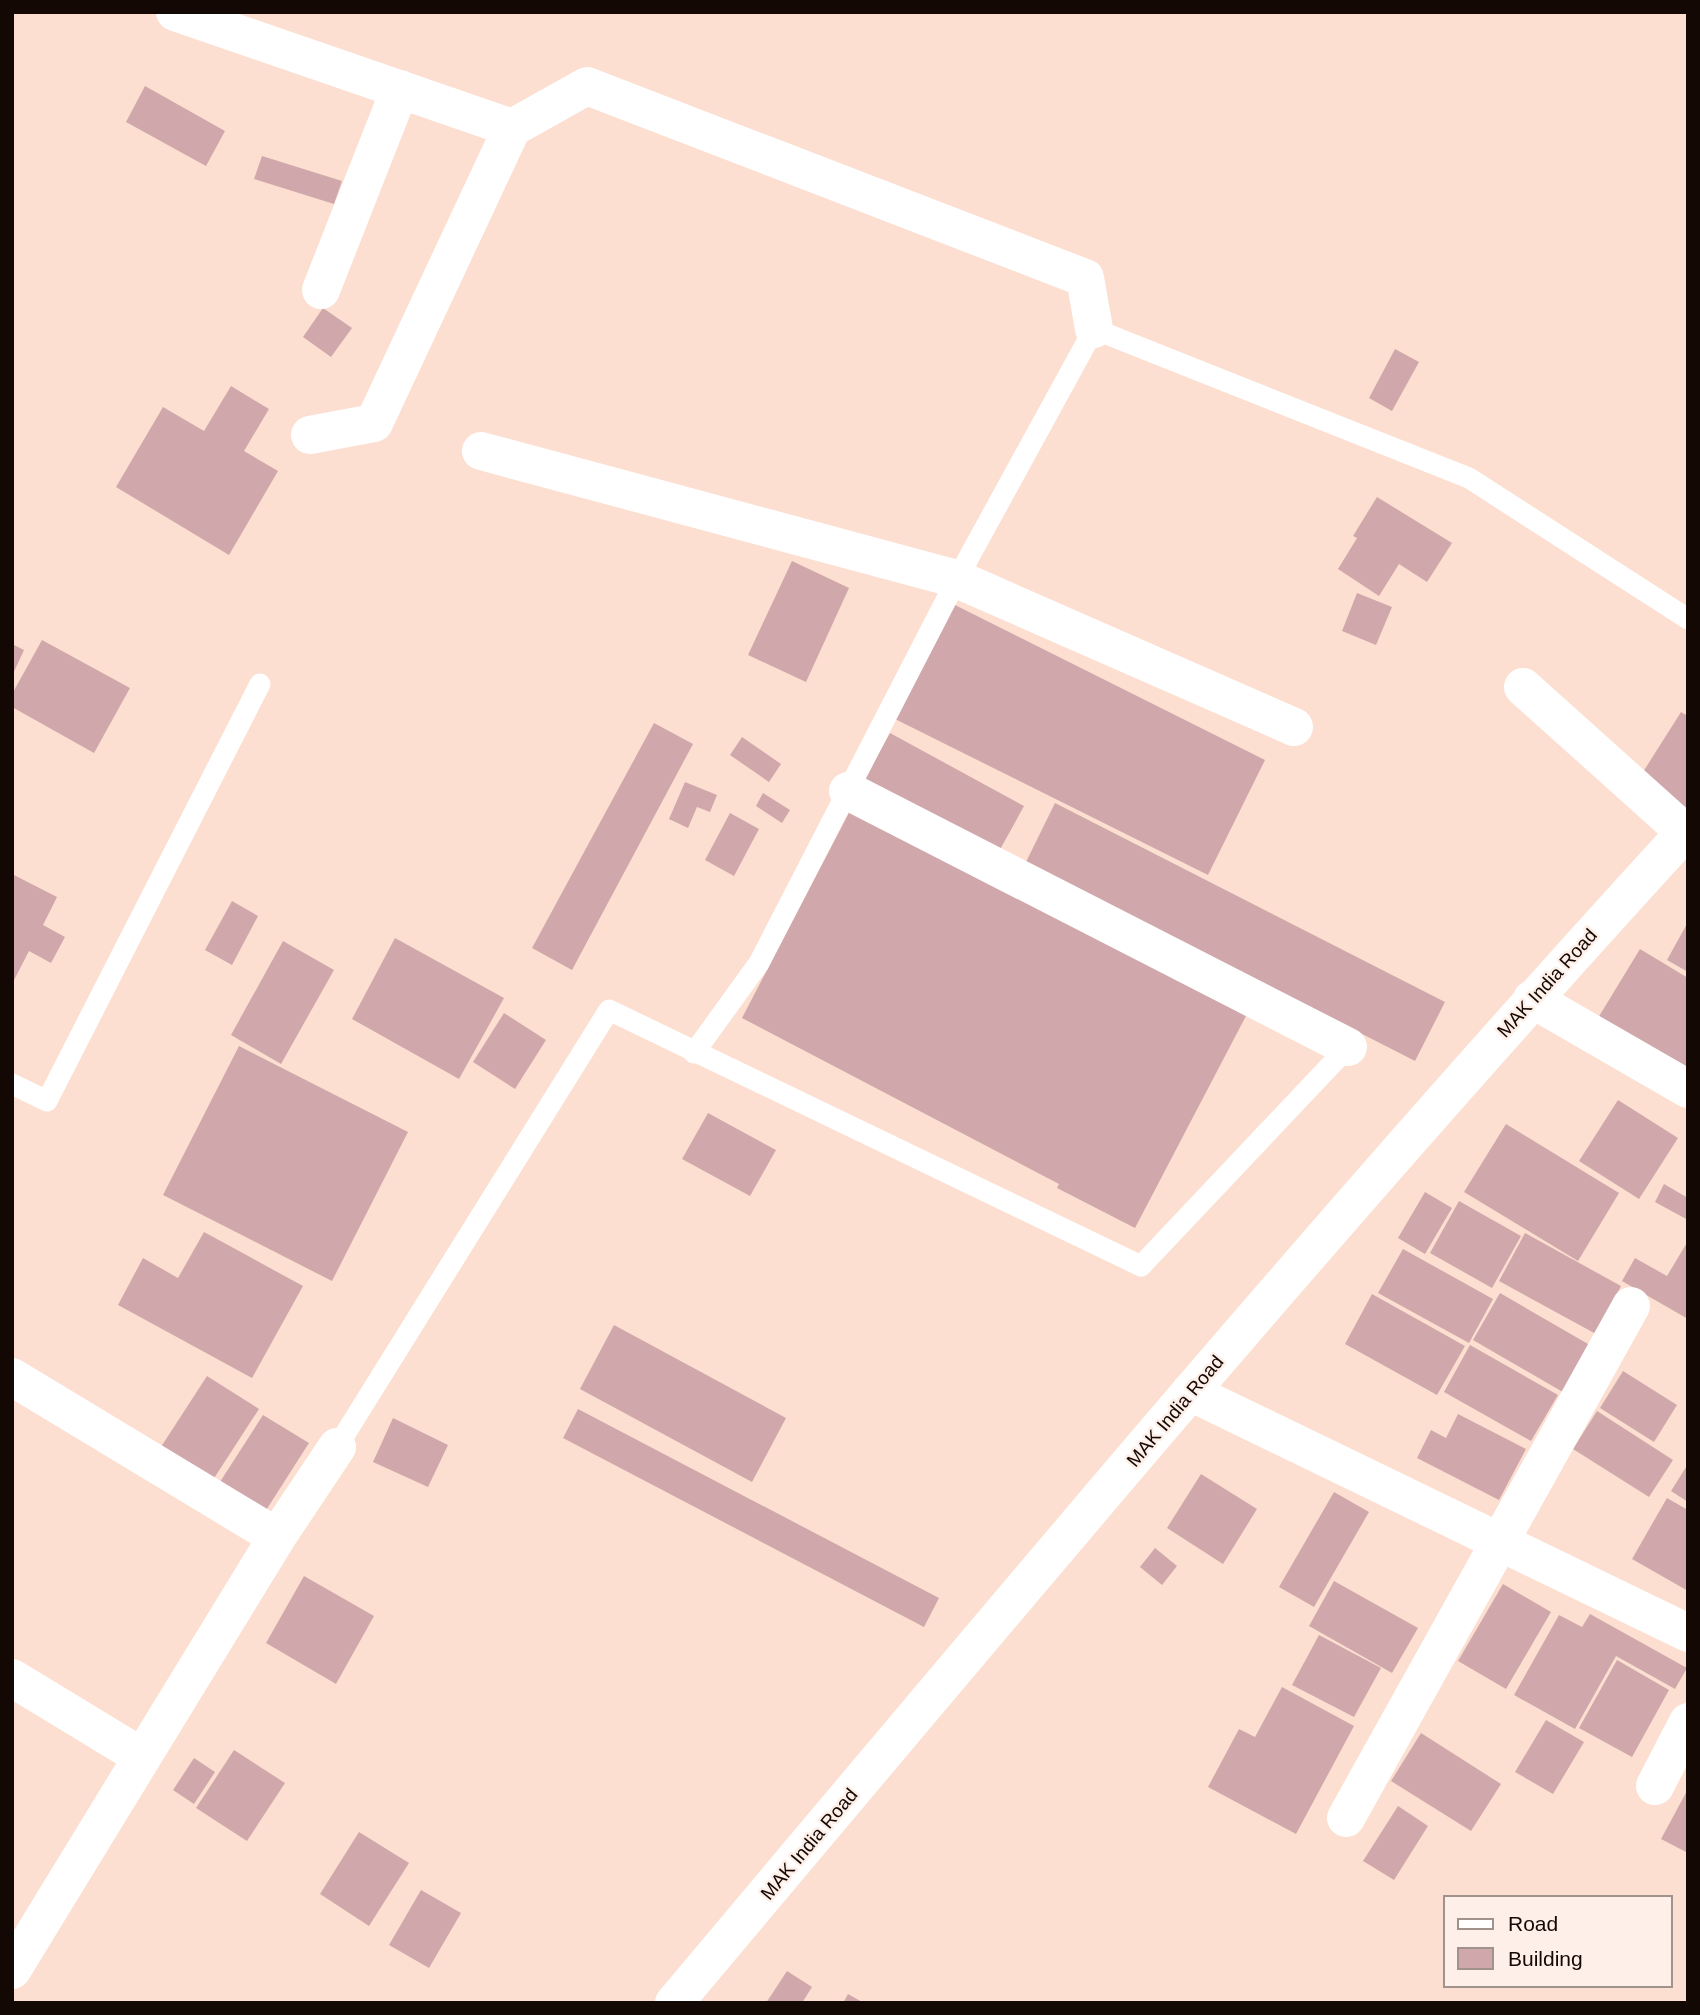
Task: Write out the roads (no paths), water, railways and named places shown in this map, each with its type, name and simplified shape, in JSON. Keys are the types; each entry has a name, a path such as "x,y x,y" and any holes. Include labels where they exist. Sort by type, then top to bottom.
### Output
{"street":[{"path":"175,12 512,128"},
{"path":"310,435 374,423 512,128 587,86 1085,278 1094,329"},
{"path":"321,290 400,89"},
{"path":"481,451 957,579 1294,727"},
{"path":"1523,687 1687,832"},
{"path":"848,791 1348,1047"},
{"name":"MAK India Road","path":"682,2001 1190,1392 1532,999 1687,832"},
{"path":"1532,999 1688,1088"},
{"path":"1346,1818 1631,1306"},
{"path":"12,1377 276,1538"},
{"path":"1190,1392 1688,1633"},
{"path":"12,1970 276,1538 337,1447"},
{"path":"12,1678 142,1757"},
{"path":"1655,1786 1688,1723"}],"lane":[{"path":"694,1053 760,963 957,579 1094,329 1469,478 1688,619"},
{"path":"12,1084 47,1101 260,684"},
{"path":"337,1447 609,1010 1141,1266 1348,1047"}]}
